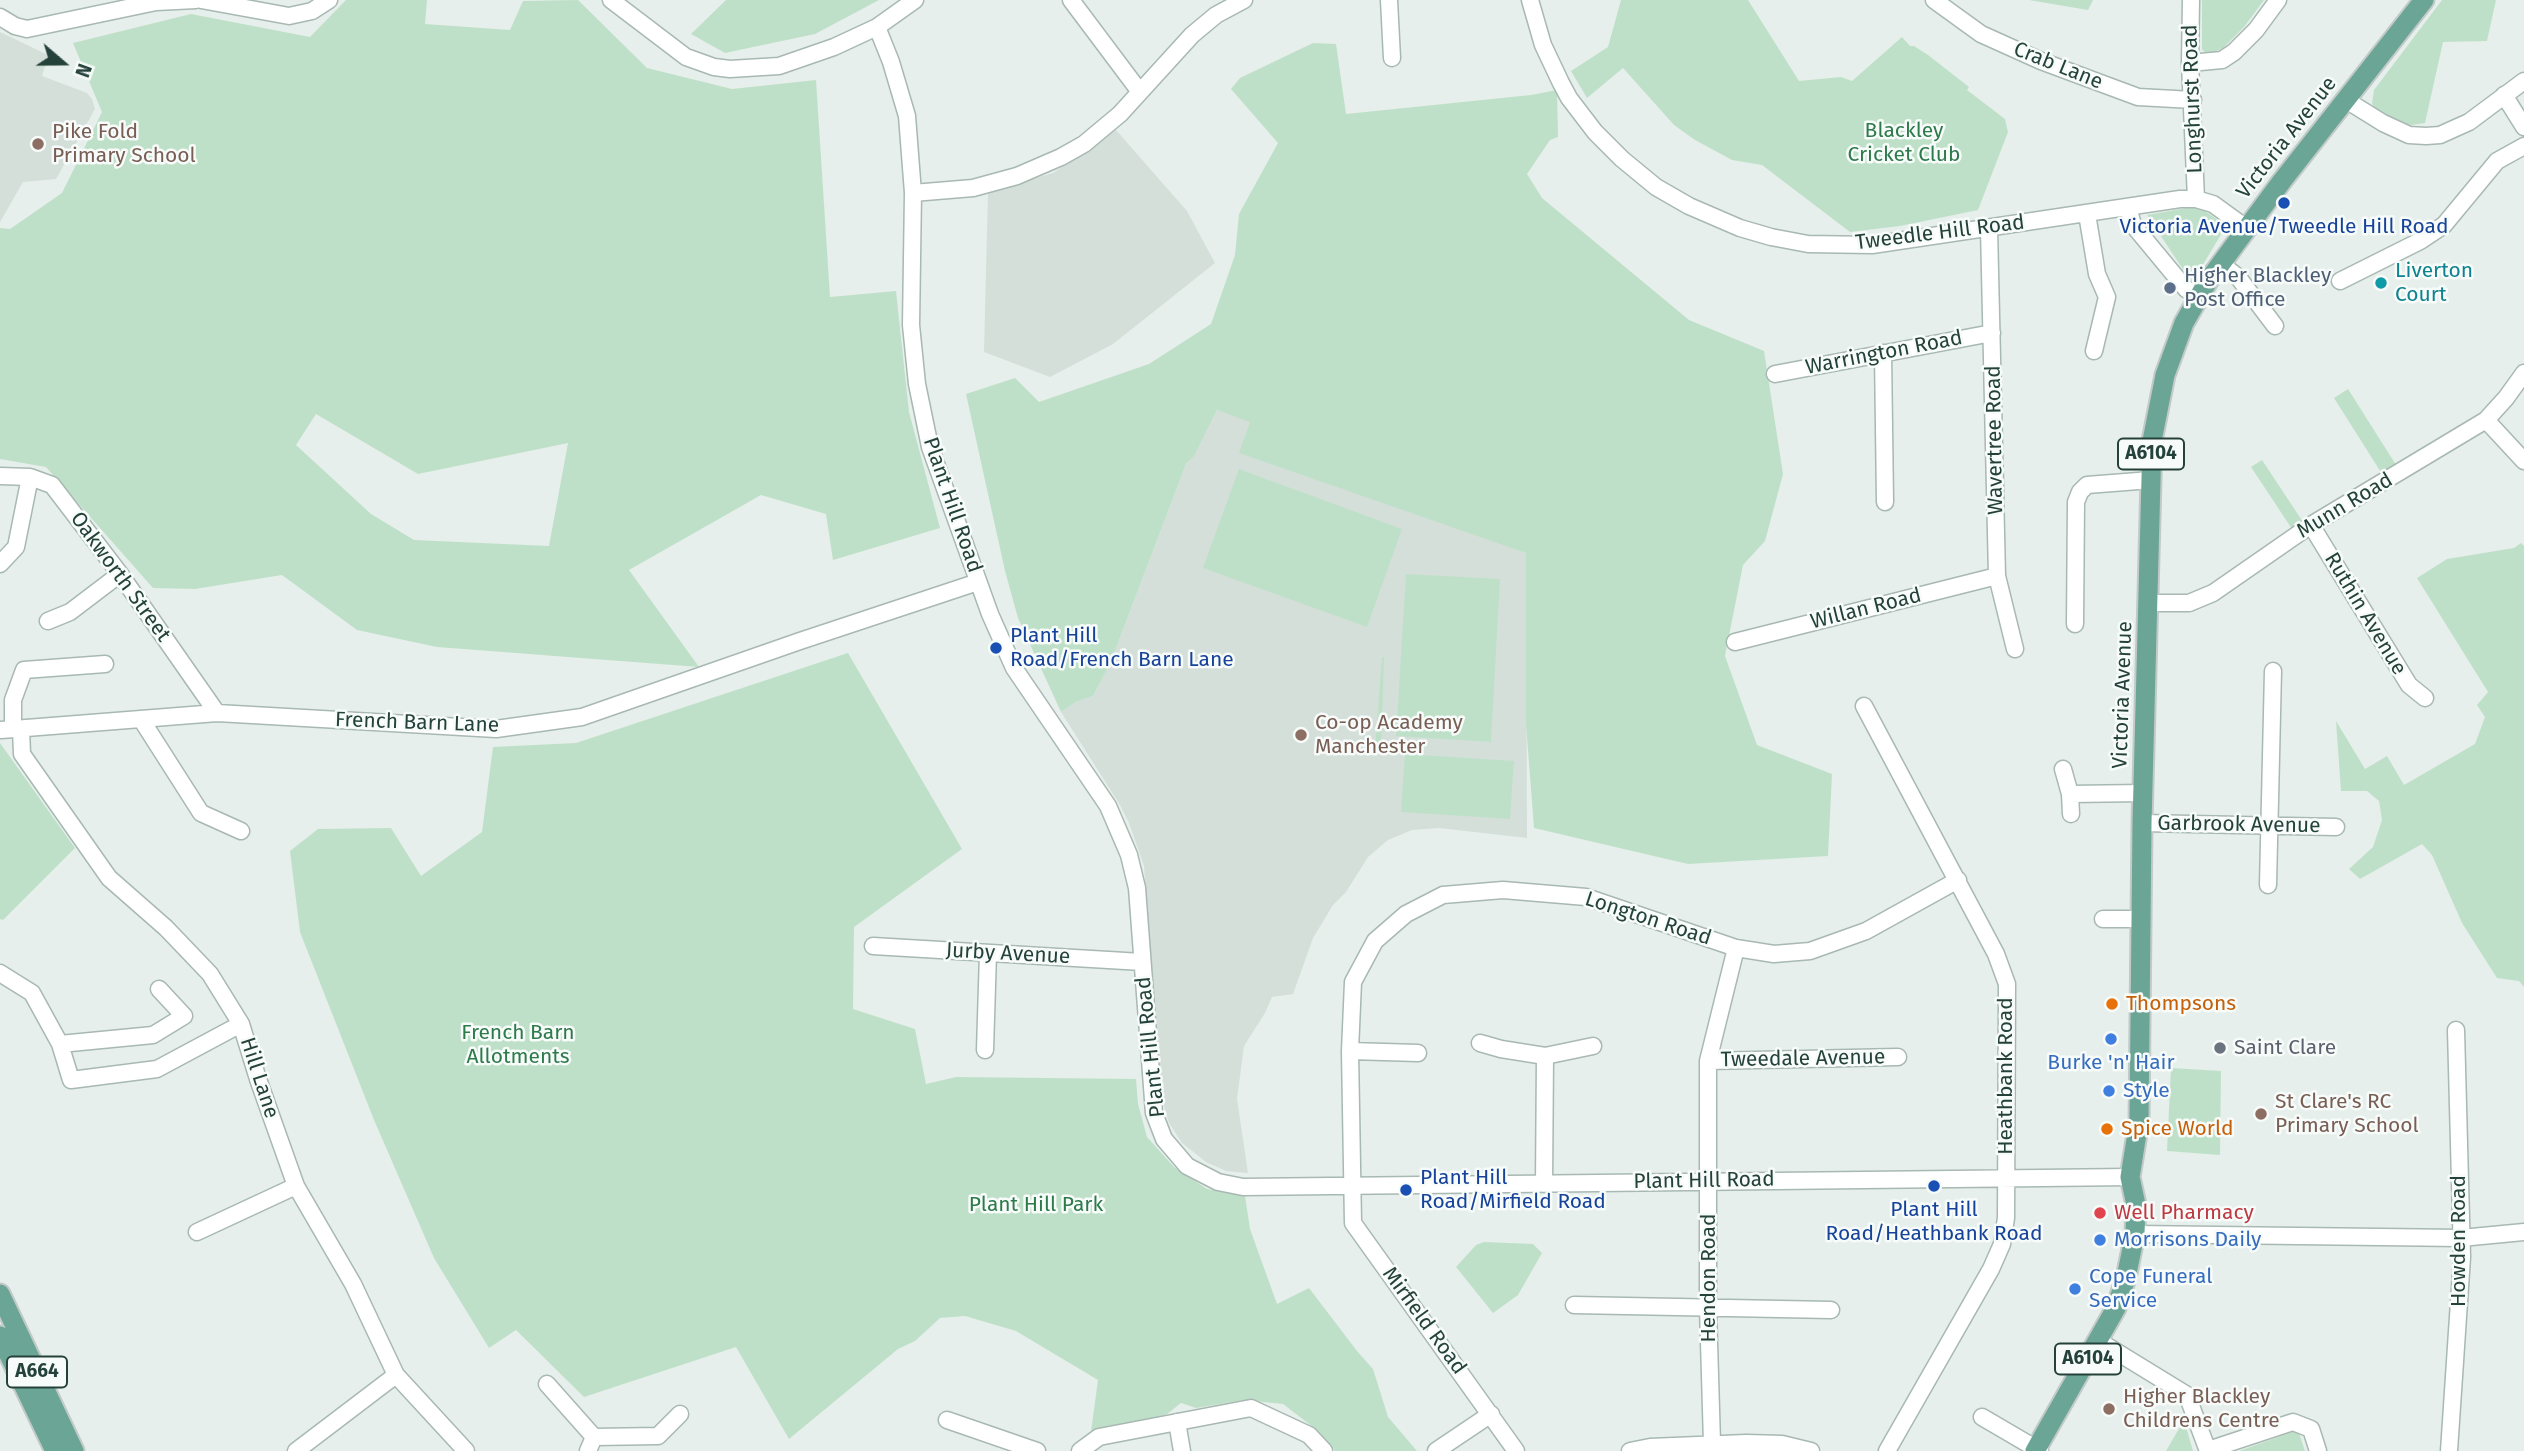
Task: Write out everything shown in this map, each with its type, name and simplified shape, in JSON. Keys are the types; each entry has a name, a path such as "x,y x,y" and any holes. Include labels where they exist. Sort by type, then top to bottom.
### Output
{"main road":[{"name":"Victoria Avenue","path":"2037,1450 2116,1308 2136,1234 2136,1205 2130,1177 2139,1121 2142,823 2152,442 2162,384 2182,328 2198,296 2220,263 2424,0"},
{"name":"A664","path":"0,1294 74,1451"},
{"path":"0,1336 55,1451"}],"street":[{"path":"0,18 27,29 156,1 199,0 237,3 289,16 312,11 329,0"},
{"path":"611,0 686,57 713,67 730,69 779,66 834,47 877,27 915,0"},
{"path":"1071,0 1140,92"},
{"path":"1389,0 1392,58"},
{"name":"Tweedle Hill Road","path":"1530,0 1543,45 1569,99 1595,132 1656,187 1689,206 1756,233 1790,241 1828,245 1872,245 2180,199 2196,199"},
{"name":"Longhurst Road","path":"2191,0 2190,63 2196,199"},
{"path":"2190,63 2222,60 2234,52 2256,30 2278,0"},
{"path":"913,192 973,188 1017,176 1049,164 1084,144 1106,127 1192,35 1216,15 1239,1"},
{"name":"Crab Lane","path":"1941,2 1982,34 2041,61 2138,97 2193,100"},
{"name":"Plant Hill Road","path":"877,27 907,116 913,192 911,325 917,384 930,447 978,582 1013,667 1108,806 1120,831 1137,888 1154,1113 1164,1139 1187,1166 1208,1178 1243,1186 2130,1177"},
{"path":"2346,100 2409,135 2441,135 2469,122 2524,81"},
{"path":"2504,95 2524,127"},
{"path":"2340,281 2420,241 2444,225 2497,161 2524,146"},
{"path":"2196,199 2213,204 2246,228"},
{"path":"2129,207 2133,225 2186,289 2198,296"},
{"path":"2087,214 2097,274 2107,297 2094,351"},
{"name":"Wavertree Road","path":"1989,228 1997,576 2014,649"},
{"path":"2220,263 2238,277 2275,326"},
{"name":"Warrington Road","path":"1775,374 1992,333"},
{"path":"1883,353 1885,502"},
{"name":"Munn Road","path":"2148,603 2189,603 2213,593 2311,525 2486,420 2524,373"},
{"path":"2486,420 2524,461"},
{"name":"Oakworth Street","path":"0,476 30,477 52,485 120,574 217,713"},
{"path":"0,564 16,547 30,477"},
{"path":"2075,624 2077,502 2080,492 2087,485 2151,480"},
{"name":"Ruthin Avenue","path":"2311,525 2409,685 2425,698"},
{"path":"48,621 70,612 120,574"},
{"name":"Willan Road","path":"1735,642 1997,576"},
{"name":"French Barn Lane","path":"12,729 217,713 496,729 582,717 978,582"},
{"name":"Hill Lane","path":"105,664 24,670 13,700 12,729 22,754 109,878 166,928 210,974 241,1024 296,1186 353,1284 396,1375 458,1448"},
{"path":"2268,885 2273,671"},
{"name":"Heathbank Road","path":"1864,706 1958,880 1996,954 2007,984 2004,1232 1995,1261 1887,1451"},
{"path":"141,719 201,813 241,831"},
{"path":"2063,769 2070,794 2071,814"},
{"path":"2070,794 2143,793"},
{"name":"Garbrook Avenue","path":"2142,823 2336,827"},
{"name":"Longton Road","path":"1351,1185 1350,1051 1353,982 1375,941 1406,914 1443,895 1503,890 1586,897 1737,948 1774,954 1810,951 1866,931 1958,880"},
{"path":"2103,919 2141,919"},
{"name":"Jurby Avenue","path":"873,946 1142,962"},
{"name":"Hendon Road","path":"1712,1443 1708,1308 1707,1061 1737,948"},
{"path":"985,1050 988,953"},
{"path":"0,973 32,993 60,1044 71,1080 157,1069 241,1024"},
{"path":"60,1044 153,1035 184,1016 159,989"},
{"name":"Howden Road","path":"2449,1451 2462,1257 2456,1030"},
{"path":"1480,1043 1545,1056 1593,1046"},
{"path":"1350,1051 1418,1053"},
{"path":"1544,1184 1545,1056"},
{"name":"Tweedale Avenue","path":"1707,1061 1898,1057"},
{"name":"Mirfield Road","path":"1351,1185 1353,1223 1516,1451"},
{"path":"197,1232 296,1186"},
{"path":"2136,1234 2462,1238 2524,1232"},
{"path":"1574,1305 1831,1310"},
{"path":"2099,1340 2188,1395 2208,1451 2293,1422 2311,1429 2318,1451"},
{"path":"296,1451 396,1375"},
{"path":"547,1384 591,1444 658,1436 680,1414"},
{"path":"1080,1451 1099,1437 1251,1408 1309,1435 1324,1451"},
{"path":"1436,1451 1491,1414"},
{"path":"1982,1417 2037,1450"},
{"path":"947,1420 1037,1451"},
{"path":"1177,1422 1182,1451"},
{"path":"1630,1451 1712,1443 1782,1444 1811,1451"}],"shaded area":[{"name":"Pike Fold Primary School","path":"0,32 48,55 42,76 87,93 95,109 56,179 23,182 0,222"},
{"path":"1116,130 1187,211 1215,263 1113,344 1050,377 984,352 988,192 1053,173"},
{"name":"Co-op Academy Manchester","path":"1217,410 1251,421 1526,553 1527,838 1439,828 1412,830 1388,840 1368,857 1313,938 1293,994 1272,997 1244,1046 1237,1099 1248,1173 1226,1171 1206,1162 1182,1143 1169,1123 1162,1099 1144,866 1120,805 1061,712 1076,702 1093,696 1110,664 1186,464 1194,455"}],"green space":[{"path":"346,0 427,0 425,24 510,30 523,1 578,0 647,68 732,89 816,80 830,297 896,291 909,412 940,528 833,560 826,514 761,495 629,570 699,667 437,647 357,630 282,575 195,589 153,588 46,467 0,459 0,228 10,229 62,193 102,112 73,43 191,14 310,37","holes":["316,414 418,474 568,443 549,546 414,540 371,514 296,445"]},
{"path":"726,0 879,0 815,34 725,53 691,34"},
{"name":"Blackley Cricket Club","path":"1621,0 1748,0 1799,81 1841,77 1852,81 1902,37 1910,46 1928,55 1969,87 1967,90 2005,119 2008,132 1978,210 1900,226 1850,232 1762,165 1732,160 1674,125 1623,68 1587,98 1571,71 1608,47"},
{"path":"2029,0 2093,0 2088,10"},
{"path":"2202,0 2264,0 2244,27 2223,48 2207,55 2202,49"},
{"path":"2442,0 2496,0 2487,41 2443,42 2425,123 2411,125 2392,120 2372,104 2374,90"},
{"path":"1313,43 1336,44 1346,114 1557,90 1558,137 1550,140 1527,174 1542,198 1689,320 1764,351 1783,474 1765,541 1743,565 1725,656 1757,745 1832,774 1828,856 1688,864 1534,828 1526,724 1526,553 1239,453 1250,422 1217,410 1194,456 1186,464 1110,664 1093,696 1076,702 1061,712 1018,618 966,394 1015,378 1039,402 1149,364 1211,324 1235,255 1239,214 1278,143 1231,89 1240,78"},
{"path":"2198,206 2226,226 2192,283 2147,215"},
{"path":"2348,389 2398,468 2384,477 2334,398"},
{"path":"2262,460 2305,525 2294,532 2251,467"},
{"path":"1239,469 1402,529 1367,627 1203,568"},
{"path":"2521,543 2524,546 2524,987 2519,981 2497,978 2462,923 2432,855 2422,844 2360,879 2349,869 2373,847 2382,820 2379,801 2367,791 2341,791 2336,721 2365,769 2387,756 2404,785 2475,744 2485,717 2477,705 2488,692 2417,578 2447,559 2514,548"},
{"path":"1406,574 1500,579 1491,742 1396,736"},
{"path":"848,653 962,849 854,927 853,1009 915,1029 926,1084 956,1077 1136,1079 1138,1104 1147,1137 1174,1167 1207,1189 1245,1196 1250,1229 1277,1304 1309,1288 1373,1369 1388,1417 1417,1451 1335,1451 1313,1427 1283,1404 1244,1400 1196,1408 1181,1403 1167,1414 1090,1439 1098,1380 1016,1331 965,1316 940,1318 915,1341 898,1349 789,1439 736,1347 584,1397 516,1330 489,1348 434,1258 374,1120 300,932 290,851 318,829 391,828 421,876 482,832 493,747 576,743"},
{"path":"1382,657 1381,749 1375,749"},
{"path":"0,743 75,848 3,920 0,919"},
{"path":"1405,754 1514,761 1510,819 1401,812"},
{"path":"2171,1068 2221,1071 2220,1155 2167,1151"},
{"path":"1484,1242 1533,1244 1542,1253 1518,1295 1493,1313 1456,1267 1476,1245"},
{"path":"2184,1420 2193,1451 2166,1451"},
{"path":"2298,1430 2305,1451 2239,1451"}],"place":[{"name":"Pike Fold Primary School","path":"38,144"},
{"name":"Victoria Avenue/Tweedle Hill Road","path":"2284,203"},
{"name":"Liverton Court","path":"2381,283"},
{"name":"Higher Blackley Post Office","path":"2170,288"},
{"name":"Plant Hill Road/French Barn Lane","path":"996,648"},
{"name":"Co-op Academy Manchester","path":"1301,735"},
{"name":"Thompsons","path":"2112,1004"},
{"name":"Burke 'n' Hair","path":"2111,1039"},
{"name":"Saint Clare","path":"2220,1048"},
{"name":"Style","path":"2109,1091"},
{"name":"St Clare's RC Primary School","path":"2261,1114"},
{"name":"Spice World","path":"2107,1129"},
{"name":"Plant Hill Road/Heathbank Road","path":"1934,1186"},
{"name":"Plant Hill Road/Mirfield Road","path":"1406,1190"},
{"name":"Well Pharmacy","path":"2100,1213"},
{"name":"Morrisons Daily","path":"2100,1240"},
{"name":"Cope Funeral Service","path":"2075,1289"},
{"name":"Higher Blackley Childrens Centre","path":"2109,1409"}],"park label":[{"name":"French Barn Allotments","path":"518,1045"},
{"name":"Plant Hill Park","path":"1036,1205"}]}
